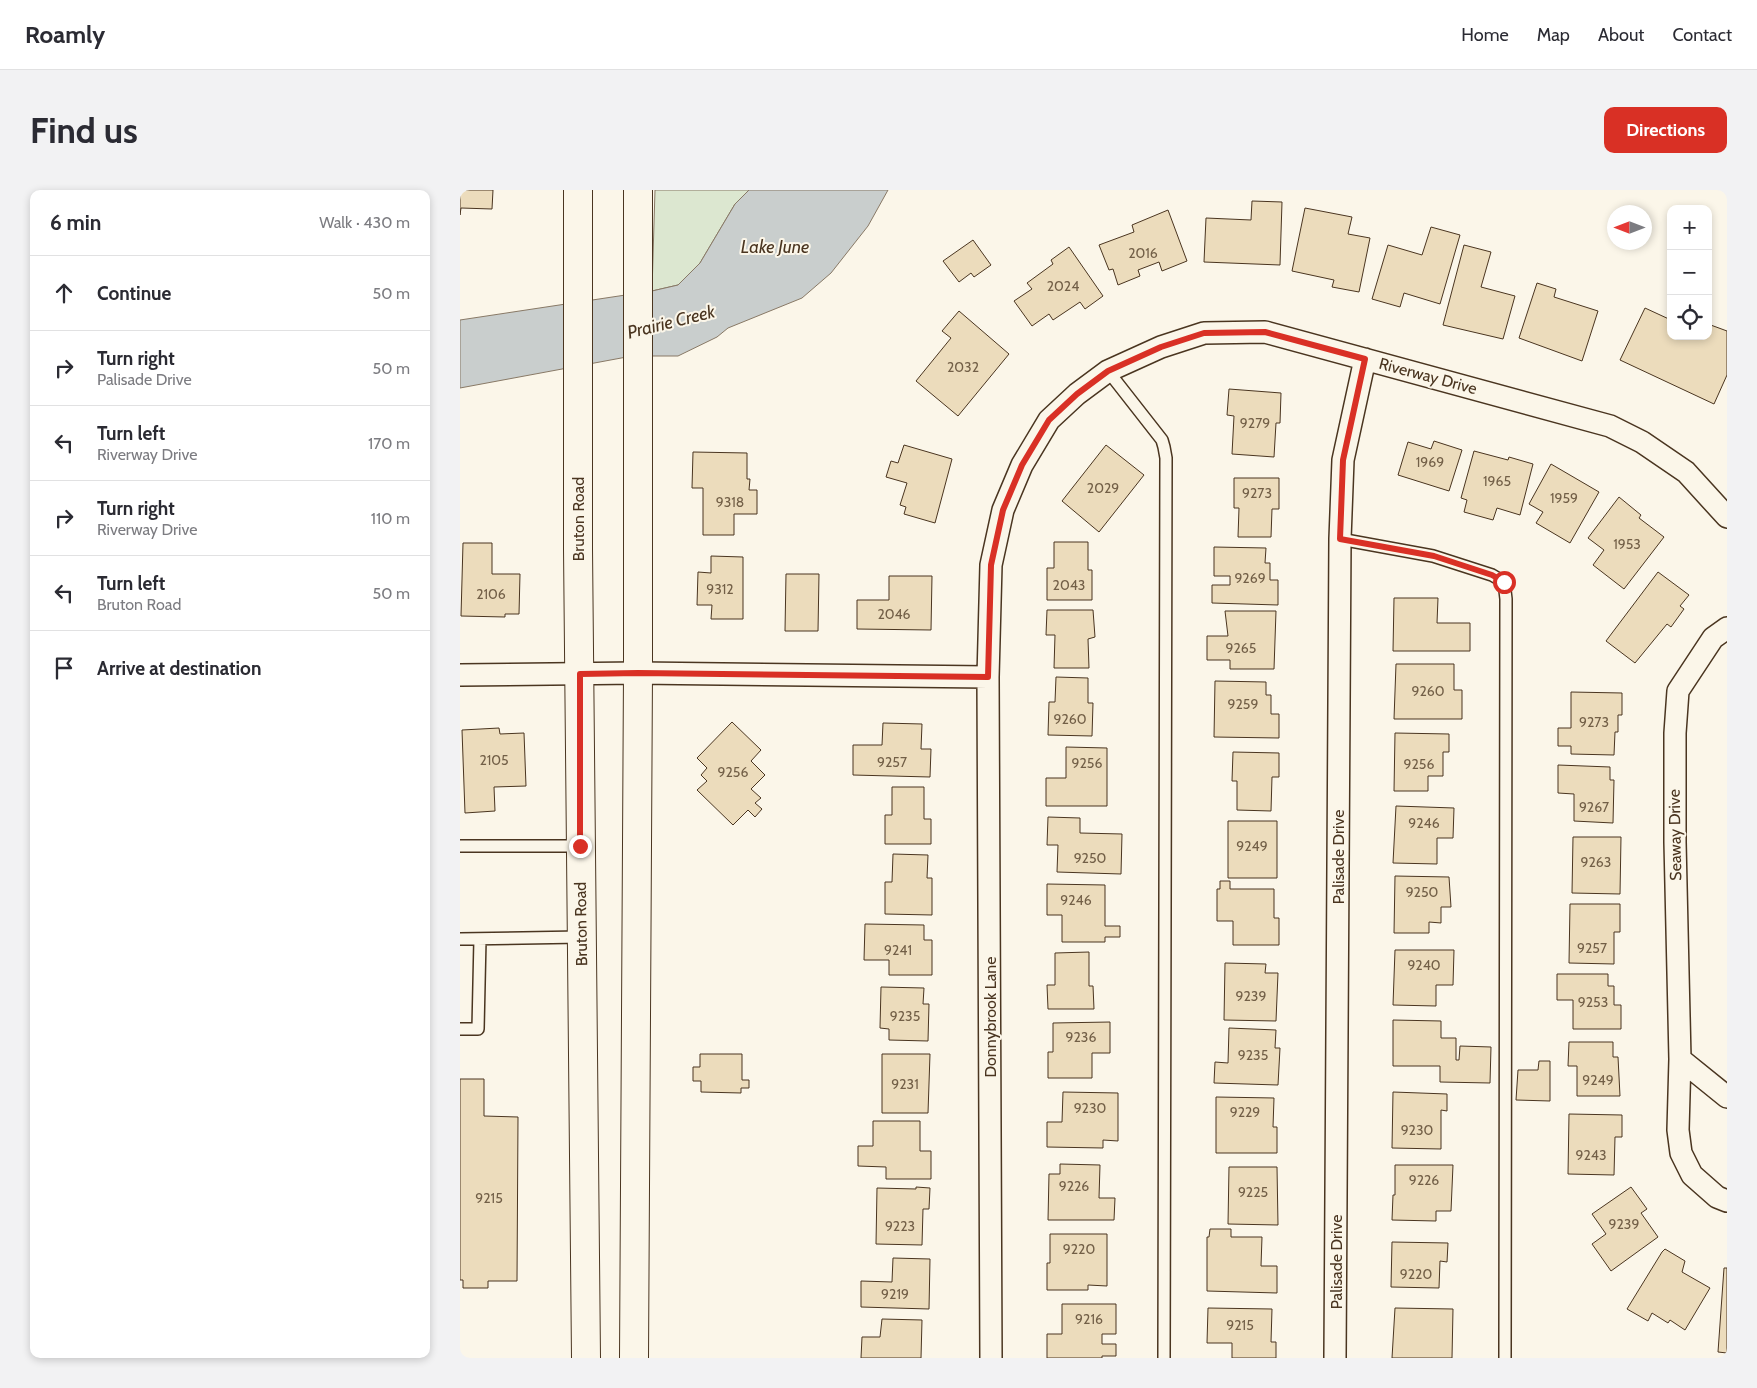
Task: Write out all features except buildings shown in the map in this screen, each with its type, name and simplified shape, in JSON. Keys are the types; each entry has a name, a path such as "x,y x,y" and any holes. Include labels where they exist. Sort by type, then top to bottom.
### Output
{"main road":[{"name":"Bruton Road","path":"578,203 580,846 586,1358"},
{"path":"634,1358 638,673 638,203"}],"street":[{"name":"Riverway Drive","path":"988,677 991,565 1003,510 1022,465 1049,420 1077,394 1108,371 1161,347 1204,333 1265,332 1610,426 1642,442 1686,472 1727,517"},
{"name":"Palisade Drive","path":"1335,1358 1340,539 1343,460 1365,359"},
{"name":"Seaway Drive","path":"1727,628 1713,638 1678,691 1675,733 1675,842 1680,1059 1678,1130 1681,1153 1692,1176 1717,1197 1727,1201"},
{"path":"460,675 638,673 988,677"},
{"name":"Donnybrook Lane","path":"988,677 991,1358"},
{"path":"1680,1059 1727,1098"}],"lane":[{"path":"1108,371 1162,440 1166,458 1164,1358"},
{"path":"1340,539 1434,556 1492,575 1504,582 1506,599 1505,1358"},
{"path":"460,846 580,846"},
{"path":"460,939 581,937"},
{"path":"460,1030 478,1029 480,939"}],"green space":[{"path":"655,190 749,190 735,204 700,263 678,285 652,291"}],"water":[{"name":"Lake June","path":"749,190 888,190 868,226 831,273 802,298 728,328 717,337 678,356 632,356 460,388 460,320 652,291 678,285 700,263 735,204"}],"route":[{"path":"580,846 580,674 988,677 991,565 1003,510 1022,465 1049,420 1077,394 1108,371 1161,347 1204,333 1265,332 1365,359 1343,460 1340,539 1434,556 1492,575 1504,582"}],"water label":[{"name":"Prairie Creek","path":"671,322"}]}
